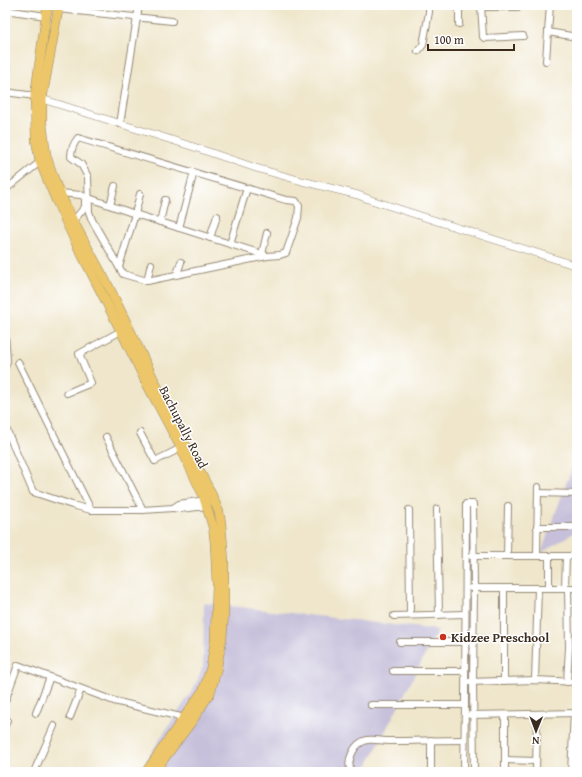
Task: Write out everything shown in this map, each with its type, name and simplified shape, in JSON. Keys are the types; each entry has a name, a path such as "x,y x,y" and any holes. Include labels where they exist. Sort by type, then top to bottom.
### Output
{"main road":[{"path":"38,98 48,5"},
{"path":"38,98 58,7"},
{"name":"Bachupally Road","path":"38,98 36,140 40,162 57,202 86,253 110,289 180,434 210,491 221,523 224,562 224,612 222,638 216,672 210,693 154,772"},
{"name":"Bachupally Road","path":"38,98 46,155 56,185 121,331 181,448 206,503 213,527 217,585 215,641 211,667 204,690 146,772"}],"street":[{"path":"120,124 139,5"},
{"path":"418,51 422,45 429,12 429,5"},
{"path":"459,5 459,24"},
{"path":"546,61 550,5"},
{"path":"518,7 481,6 483,37 523,36"},
{"path":"58,7 172,21"},
{"path":"5,10 46,16"},
{"path":"548,32 577,37"},
{"path":"5,92 38,98 256,168 358,195 577,266"},
{"path":"73,221 85,207 87,197 88,177 82,164 71,157 73,144 78,138 286,200 296,201 299,206 298,218 286,253 280,255 264,255 147,280 123,274 92,220 89,212 87,197"},
{"path":"5,190 40,162"},
{"path":"178,228 194,172"},
{"path":"110,205 116,186"},
{"path":"230,244 247,188"},
{"path":"60,193 81,195 135,214 264,255"},
{"path":"119,267 140,194"},
{"path":"160,222 165,200"},
{"path":"210,238 217,216"},
{"path":"264,255 267,234"},
{"path":"177,274 181,262"},
{"path":"147,280 151,264"},
{"path":"67,393 91,383 79,354 121,331"},
{"path":"5,333 8,361 5,367"},
{"path":"18,362 91,510"},
{"path":"5,426 33,492 91,510 180,509 206,503"},
{"path":"140,433 155,461 181,448"},
{"path":"106,437 143,510"},
{"path":"537,556 538,490 577,494"},
{"path":"464,772 466,504 473,504 474,772"},
{"path":"507,556 508,506"},
{"path":"438,509 439,615"},
{"path":"409,510 410,615"},
{"path":"537,527 577,527"},
{"path":"466,556 577,556"},
{"path":"549,556 549,588"},
{"path":"566,556 569,648 567,682"},
{"path":"465,588 577,588"},
{"path":"504,588 504,681"},
{"path":"535,680 538,588"},
{"path":"394,616 465,614"},
{"path":"400,642 473,642"},
{"path":"569,648 577,648"},
{"path":"5,701 18,665 114,701 185,718"},
{"path":"393,671 465,672"},
{"path":"36,713 50,677"},
{"path":"465,682 535,680 577,682"},
{"path":"70,718 81,689"},
{"path":"371,705 465,705"},
{"path":"465,715 575,713 571,772"},
{"path":"536,772 537,714"},
{"path":"505,715 505,772"},
{"path":"34,772 54,726"},
{"path":"351,772 349,768 349,761 354,749 361,743 368,740 464,740"},
{"path":"431,740 431,772"},
{"path":"505,760 536,761"}],"shaded area":[{"path":"577,454 577,531 541,553"},
{"path":"204,603 438,630 364,772 138,772 194,688 203,667"}],"place":[{"name":"Kidzee Preschool","path":"443,637"}]}
